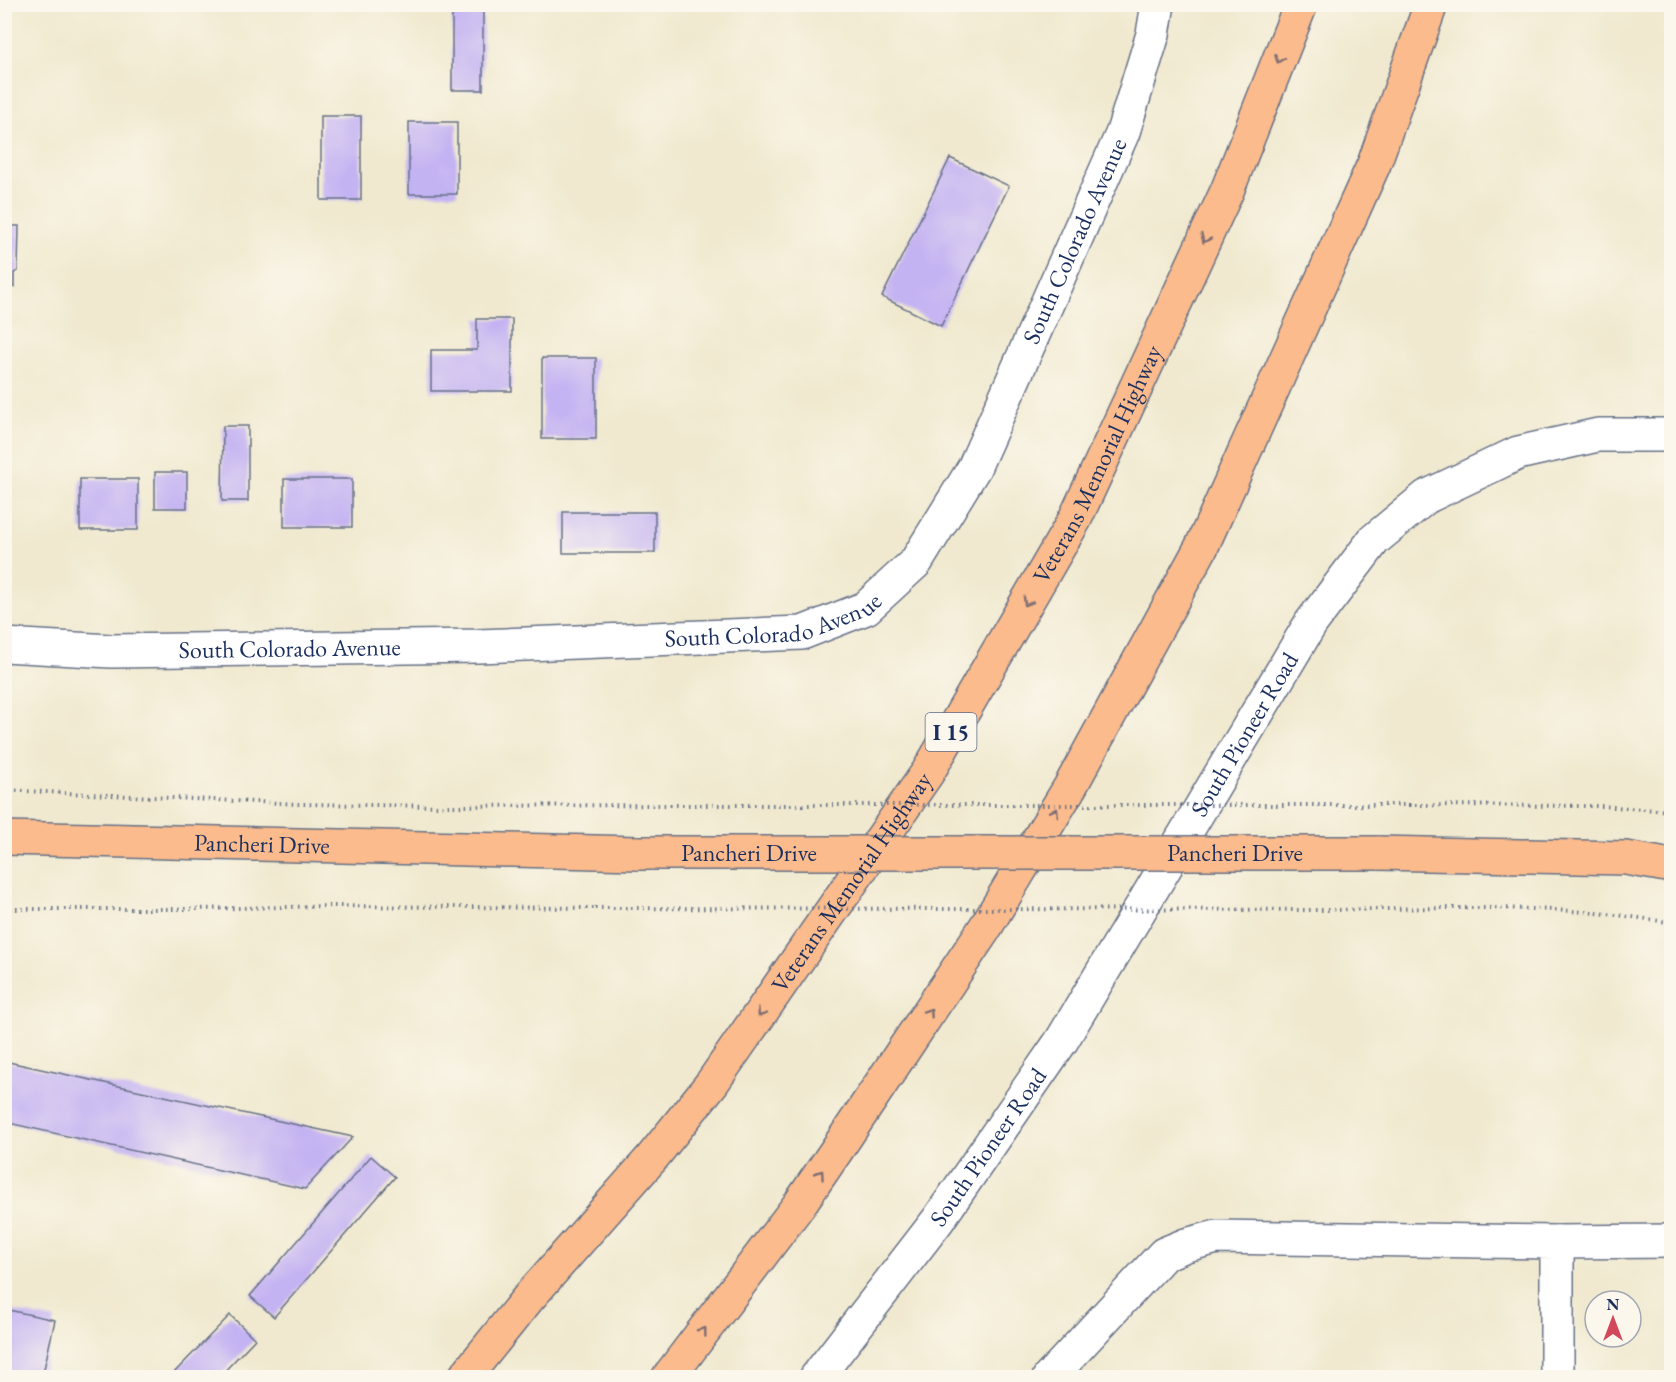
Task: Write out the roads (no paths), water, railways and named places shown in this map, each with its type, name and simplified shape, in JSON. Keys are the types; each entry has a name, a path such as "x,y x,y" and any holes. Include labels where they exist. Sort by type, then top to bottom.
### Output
{"main road":[{"name":"Veterans Memorial Highway","path":"464,1377 530,1296 651,1159 712,1083 928,772 1075,519 1227,191 1301,4"},
{"path":"668,1377 799,1205 836,1151 985,928 1070,787 1202,546 1374,164 1431,4"},
{"name":"Pancheri Drive","path":"4,838 638,853 1377,853 1626,858 1671,866"}],"street":[{"name":"South Colorado Avenue","path":"4,645 111,651 478,646 802,633 866,608 916,562 974,468 1123,132 1153,34 1158,4"},
{"name":"South Pioneer Road","path":"816,1377 938,1220 1062,1040 1311,623 1374,540 1426,497 1518,453 1598,435 1671,435"},
{"path":"1049,1377 1164,1254 1186,1245 1217,1237 1557,1242 1671,1240"},
{"path":"1557,1242 1557,1377"}]}
